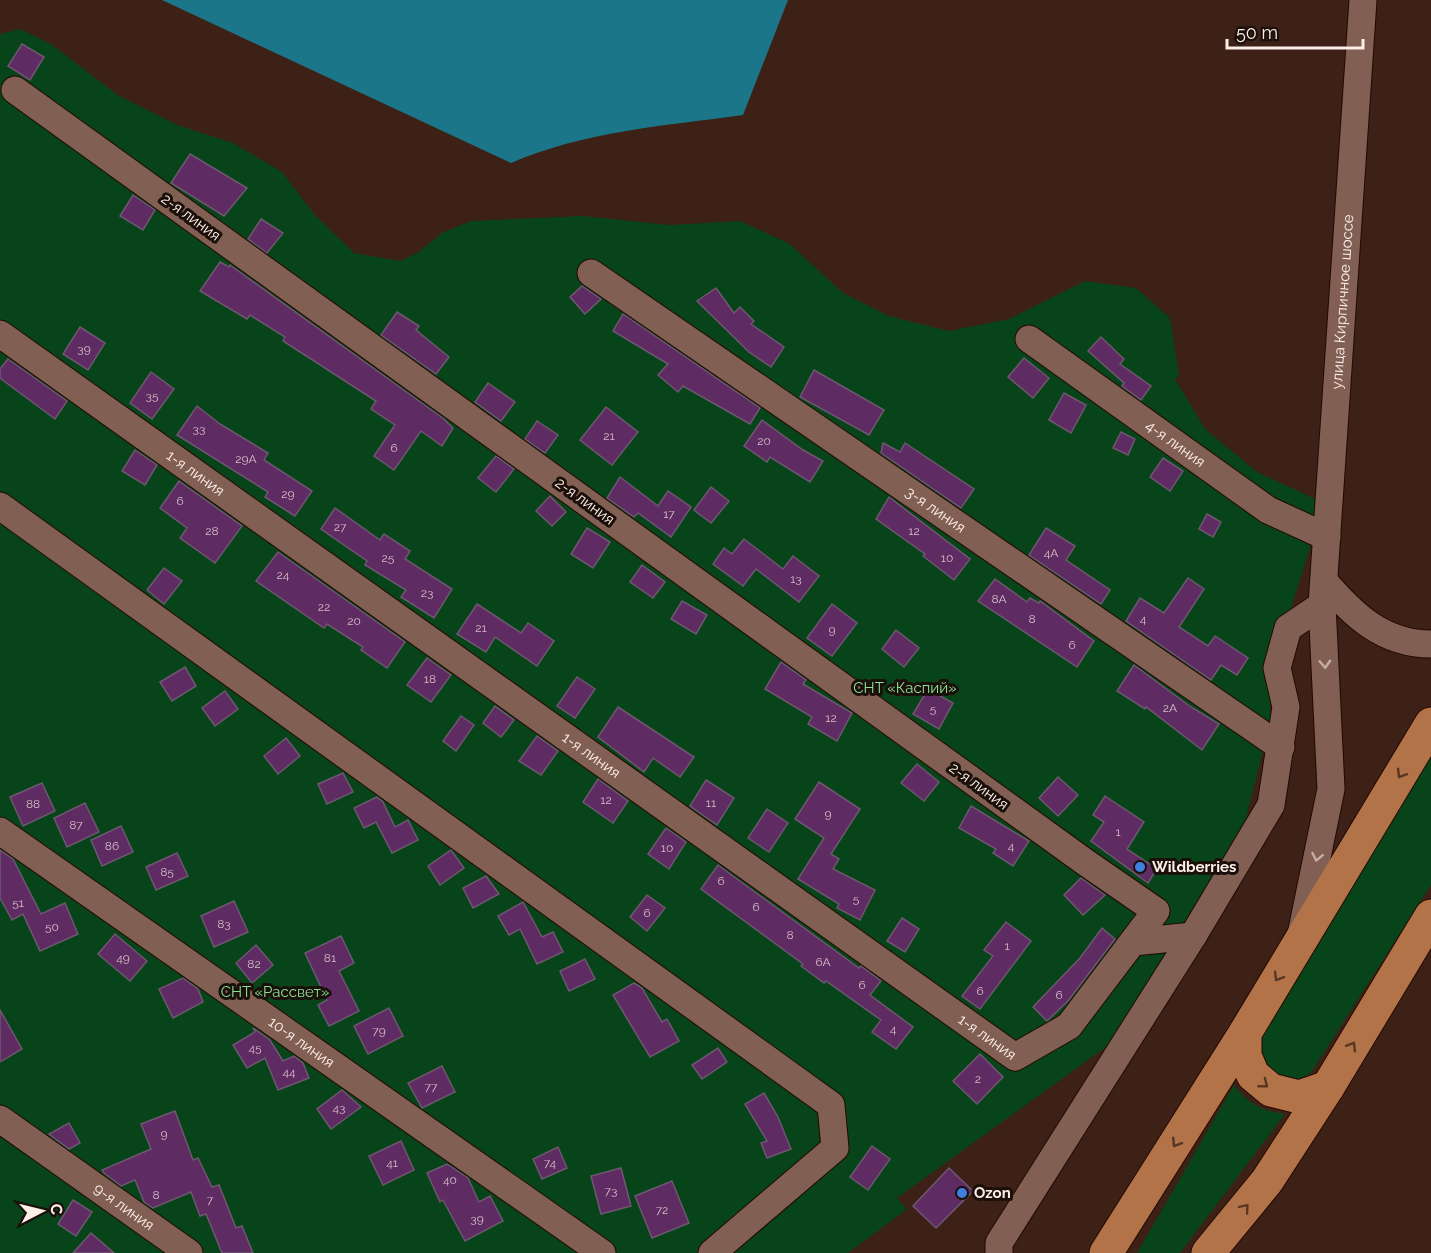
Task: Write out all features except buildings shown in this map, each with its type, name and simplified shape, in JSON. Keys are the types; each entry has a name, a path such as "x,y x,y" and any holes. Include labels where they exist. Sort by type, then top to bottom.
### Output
{"main road":[{"path":"1106,1253 1245,1033 1431,724"},
{"path":"1208,1253 1268,1181 1428,922"},
{"path":"1245,1033 1245,1056 1253,1075 1271,1090 1299,1097 1328,1087"}],"street":[{"name":"улица Кирпичное шоссе","path":"1299,942 1330,789 1323,593 1363,0"},
{"name":"2-я линия","path":"15,90 1156,911"},
{"name":"3-я линия","path":"591,273 1281,747"},
{"name":"1-я линия","path":"0,334 1015,1057 1069,1026 1156,911"},
{"name":"4-я линия","path":"1029,339 1268,510 1327,537"},
{"path":"0,506 831,1105 835,1148 712,1253"},
{"path":"999,1253 999,1243 1193,936 1271,805 1286,707 1277,668 1288,628 1323,593 1385,635 1431,644"},
{"name":"10-я линия","path":"0,831 602,1253"},
{"path":"1133,942 1193,936"},
{"name":"9-я линия","path":"0,1119 189,1253"}],"green space":[{"name":"СНТ «Каспий»","path":"20,29 51,44 119,96 177,125 233,143 282,172 314,214 354,253 400,261 419,252 442,233 471,221 583,216 669,225 740,221 790,244 843,293 889,316 949,331 1009,319 1085,281 1136,288 1170,318 1179,376 1175,379 1205,429 1257,472 1324,503 1270,675 1270,723 1245,822 1110,1044 897,1198 907,1209 848,1253 0,1253 0,34"},
{"path":"1431,753 1431,885 1310,1074 1292,1083 1275,1082 1252,1041"},
{"path":"1234,1085 1256,1106 1285,1114 1180,1253 1137,1253"}],"water":[{"path":"162,0 788,0 743,115 596,137 539,152 511,163"}],"place":[{"name":"Wildberries","path":"1140,867"},
{"name":"Ozon","path":"962,1193"}],"park label":[{"name":"СНТ «Рассвет»","path":"275,992"}]}
